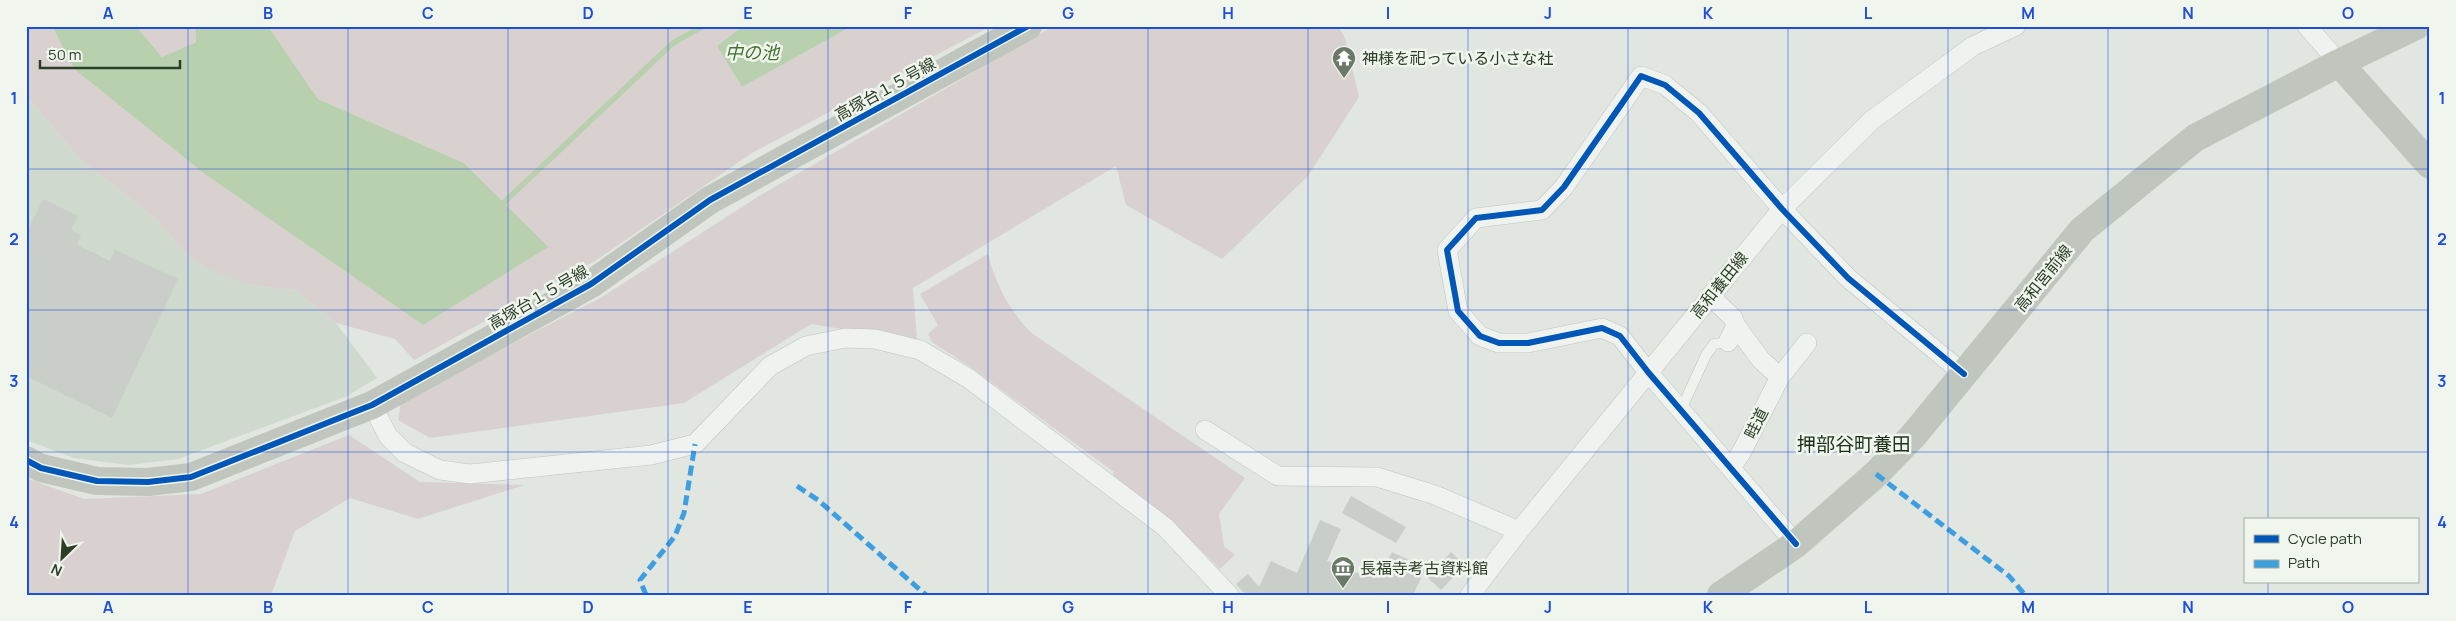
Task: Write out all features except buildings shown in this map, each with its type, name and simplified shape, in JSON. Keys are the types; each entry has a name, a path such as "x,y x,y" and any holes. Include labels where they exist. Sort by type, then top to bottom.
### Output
{"street":[{"name":"高塚台１５号線","path":"26,460 41,468 97,481 148,482 191,477 372,405 591,284 710,200 1028,26"},
{"name":"高和養田線","path":"1470,595 1519,530 1782,209 1872,120 1973,46 2016,26"},
{"path":"2307,26 2430,165"},
{"name":"高和宮前線","path":"1721,595 1796,544 1876,474 1913,436 2082,230 2195,138 2339,63 2416,26"},
{"path":"1796,544 1648,372 1620,336 1602,328 1528,343 1499,343 1480,336 1458,311 1447,250 1476,218 1542,210 1564,187 1641,76 1665,85 1699,113 1782,209 1848,278 1964,374"},
{"path":"1710,296 1734,318 1732,334 1780,377"},
{"path":"372,405 388,436 405,452 440,470 470,474 651,455 695,444 770,366 806,346 846,338 875,339 920,350 968,378 1165,527 1229,595"},
{"name":"畦道","path":"1731,468 1741,453 1780,377 1807,343"},
{"path":"1205,430 1278,476 1377,477 1435,496 1519,530"}],"lane":[{"path":"1681,410 1706,355 1714,344 1732,334"}],"shaded area":[{"path":"26,26 52,26 74,69 206,175 423,325 547,247 464,163 318,99 268,26 743,26 717,46 742,87 852,26 991,26 752,153 595,261 414,360 395,339 336,323 295,290 249,285 209,269 190,257 154,217 80,159 26,95"},
{"path":"136,26 195,26 196,42 162,57"},
{"path":"1054,26 1338,26 1345,38 1359,97 1308,176 1222,259 1126,205 1116,166 913,288 917,341 811,324 684,403 430,438 398,420 401,402 602,297 759,196"},
{"path":"26,95 80,159 154,217 190,257 249,285 295,290 336,323 377,378 345,397 178,459 129,465 74,458 26,440"},
{"path":"988,254 1004,297 1033,334 1245,478 1219,514 1224,546 1235,555 1220,569 1167,517 1112,476 1114,472 969,366 932,342 928,334 938,325 920,294"},
{"path":"349,435 420,482 524,485 418,519 350,498 295,531 271,595 26,595 26,478 84,499 201,494"}],"water":[{"path":"52,26 136,26 162,57 196,42 195,26 268,26 318,99 464,163 548,247 423,325 206,175 74,69"},
{"name":"中の池","path":"743,26 852,26 742,87 717,46"}],"waterway":[{"path":"498,208 673,43 703,26"}],"marked path":[{"path":"646,595 640,580 675,536 684,513 695,444"},
{"path":"1876,474 2009,576 2025,595"},
{"path":"797,486 818,500 926,595"}],"cycle path":[{"path":"26,460 41,468 97,481 148,482 191,477 372,405 591,284 710,200 1028,26"},
{"path":"1796,544 1648,372 1620,336 1602,328 1528,343 1499,343 1480,336 1458,311 1447,250 1476,218 1542,210 1564,187 1641,76 1665,85 1699,113 1782,209 1848,278 1964,374"}],"place":[{"name":"神様を祀っている小さな社","path":"1344,79"},
{"name":"長福寺考古資料館","path":"1343,589"}],"district":[{"name":"押部谷町養田","path":"1854,444"}]}
